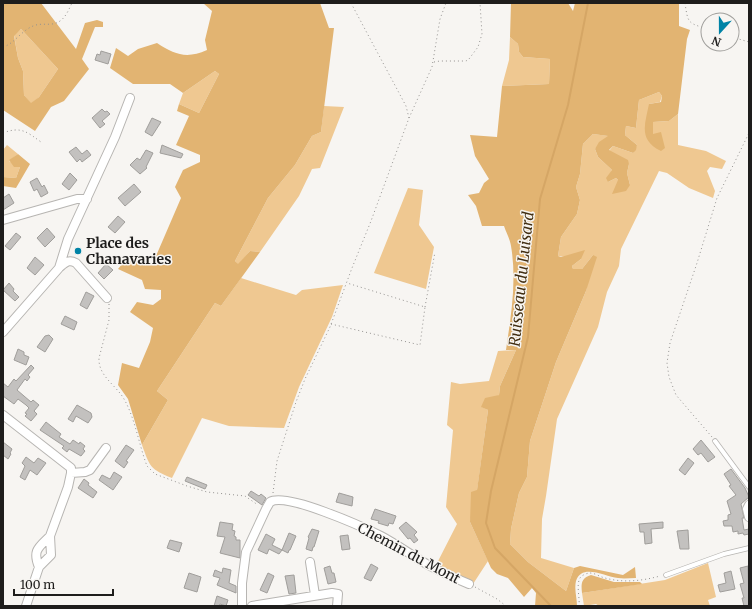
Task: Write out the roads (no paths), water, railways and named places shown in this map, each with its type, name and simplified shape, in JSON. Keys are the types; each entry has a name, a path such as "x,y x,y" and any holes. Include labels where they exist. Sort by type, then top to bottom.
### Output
{"street":[{"path":"59,268 68,239 115,137 130,98"},
{"path":"3,220 77,199 87,199"},
{"path":"3,332 59,268 67,261 76,263 107,298"},
{"path":"3,415 69,466 71,473 68,487 50,536 51,555 39,567 26,606"},
{"path":"71,473 86,472 90,470 106,448"},
{"name":"Chemin du Mont","path":"242,606 243,568 246,552 266,509 270,502 273,501 285,500 299,504 358,526 391,542 430,566 469,584"},
{"path":"749,505 746,509 749,517"},
{"path":"39,567 36,552 38,547 50,536"},
{"path":"310,562 315,595"},
{"path":"252,606 332,593 338,594 338,606"}],"lane":[{"path":"715,441 749,488"},
{"path":"666,575 724,554 749,548"}],"waterway":[{"name":"Ruisseau du Luisard","path":"551,606 495,548 486,523 491,491 528,337 540,199 568,105 588,3"}],"place":[{"name":"Place des Chanavaries","path":"78,251"}]}
